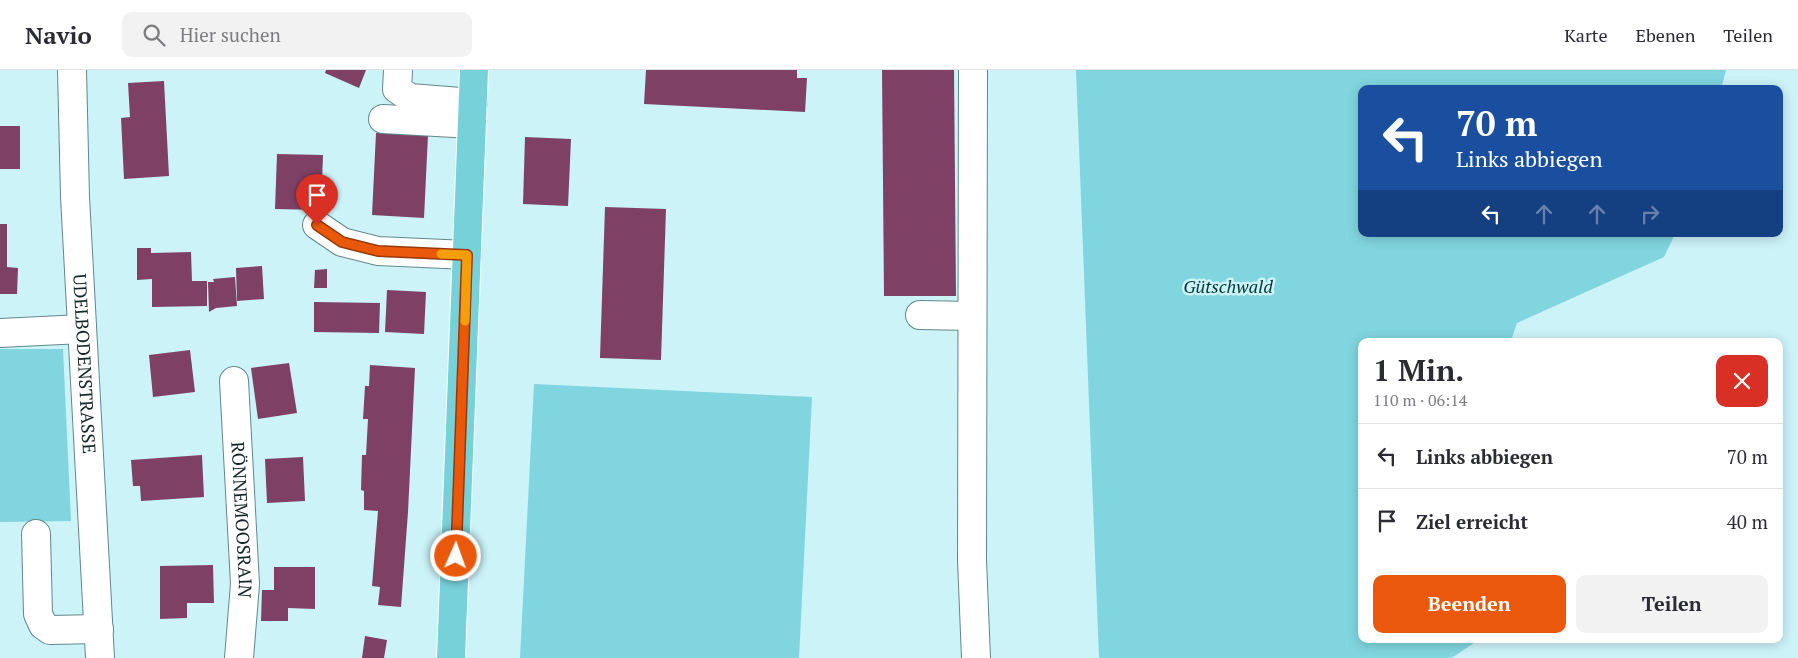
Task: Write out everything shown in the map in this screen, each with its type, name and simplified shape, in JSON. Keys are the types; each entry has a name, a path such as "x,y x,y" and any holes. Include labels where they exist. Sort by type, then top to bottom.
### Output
{"main road":[{"path":"451,658 474,70"}],"street":[{"name":"UDELBODENSTRASSE","path":"72,70 75,197 100,658"},
{"path":"398,70 397,88 410,98 473,113"},
{"path":"973,70 972,560 976,658"},
{"path":"383,119 473,113"},
{"path":"317,225 342,242 378,251 467,255"},
{"path":"920,315 972,316"},
{"path":"0,333 82,329"},
{"name":"RÖNNEMOOSRAIN","path":"234,381 245,584 239,658"},
{"path":"36,534 38,614 43,625 50,630 98,630"}],"green space":[{"name":"Gütschwald","path":"1076,70 1726,70 1722,85 1358,85 1358,237 1674,237 1664,257 1517,323 1512,338 1358,338 1358,643 1474,643 1453,657 1448,658 1099,658"},
{"path":"0,349 63,349 71,521 0,522"},
{"path":"534,384 812,397 799,658 520,658"}],"building":[{"path":"326,70 366,70 359,88 325,73"},
{"path":"646,70 797,70 797,78 807,78 805,112 644,104"},
{"path":"882,70 954,70 956,296 884,296"},
{"path":"164,81 169,176 124,179 121,118 130,117 128,83"},
{"path":"0,126 20,126 20,169 0,169"},
{"path":"376,133 428,135 424,218 372,215"},
{"path":"525,137 571,139 568,206 523,204"},
{"path":"277,154 323,155 321,210 275,209"},
{"path":"605,207 666,209 661,360 600,358"},
{"path":"0,224 7,224 7,267 18,268 17,294 0,294"},
{"path":"137,248 151,248 151,253 191,252 192,281 207,281 207,306 152,307 152,279 137,280"},
{"path":"262,266 264,299 237,301 236,268"},
{"path":"327,269 327,288 314,288 315,270"},
{"path":"235,277 237,306 216,308 209,312 208,282 214,282 213,279"},
{"path":"387,290 426,292 424,334 385,332"},
{"path":"314,302 380,303 379,333 314,332"},
{"path":"190,350 195,392 153,397 149,355"},
{"path":"289,363 297,413 258,419 251,368"},
{"path":"370,365 415,368 401,607 378,605 380,587 372,586 378,511 364,510 364,491 361,490 362,455 366,455 368,419 363,419 365,386 369,386"},
{"path":"202,455 204,497 141,501 140,486 133,486 131,460"},
{"path":"303,457 305,501 267,503 265,459"},
{"path":"213,565 214,603 187,603 187,618 160,619 160,566"},
{"path":"274,567 315,567 315,609 288,608 288,621 261,621 262,590 274,590"},
{"path":"365,636 387,640 384,658 362,658"}],"slow traffic":[{"path":"441,254 467,255 465,321"}],"route":[{"path":"317,225 342,242 378,251 467,255 456,556"}]}
